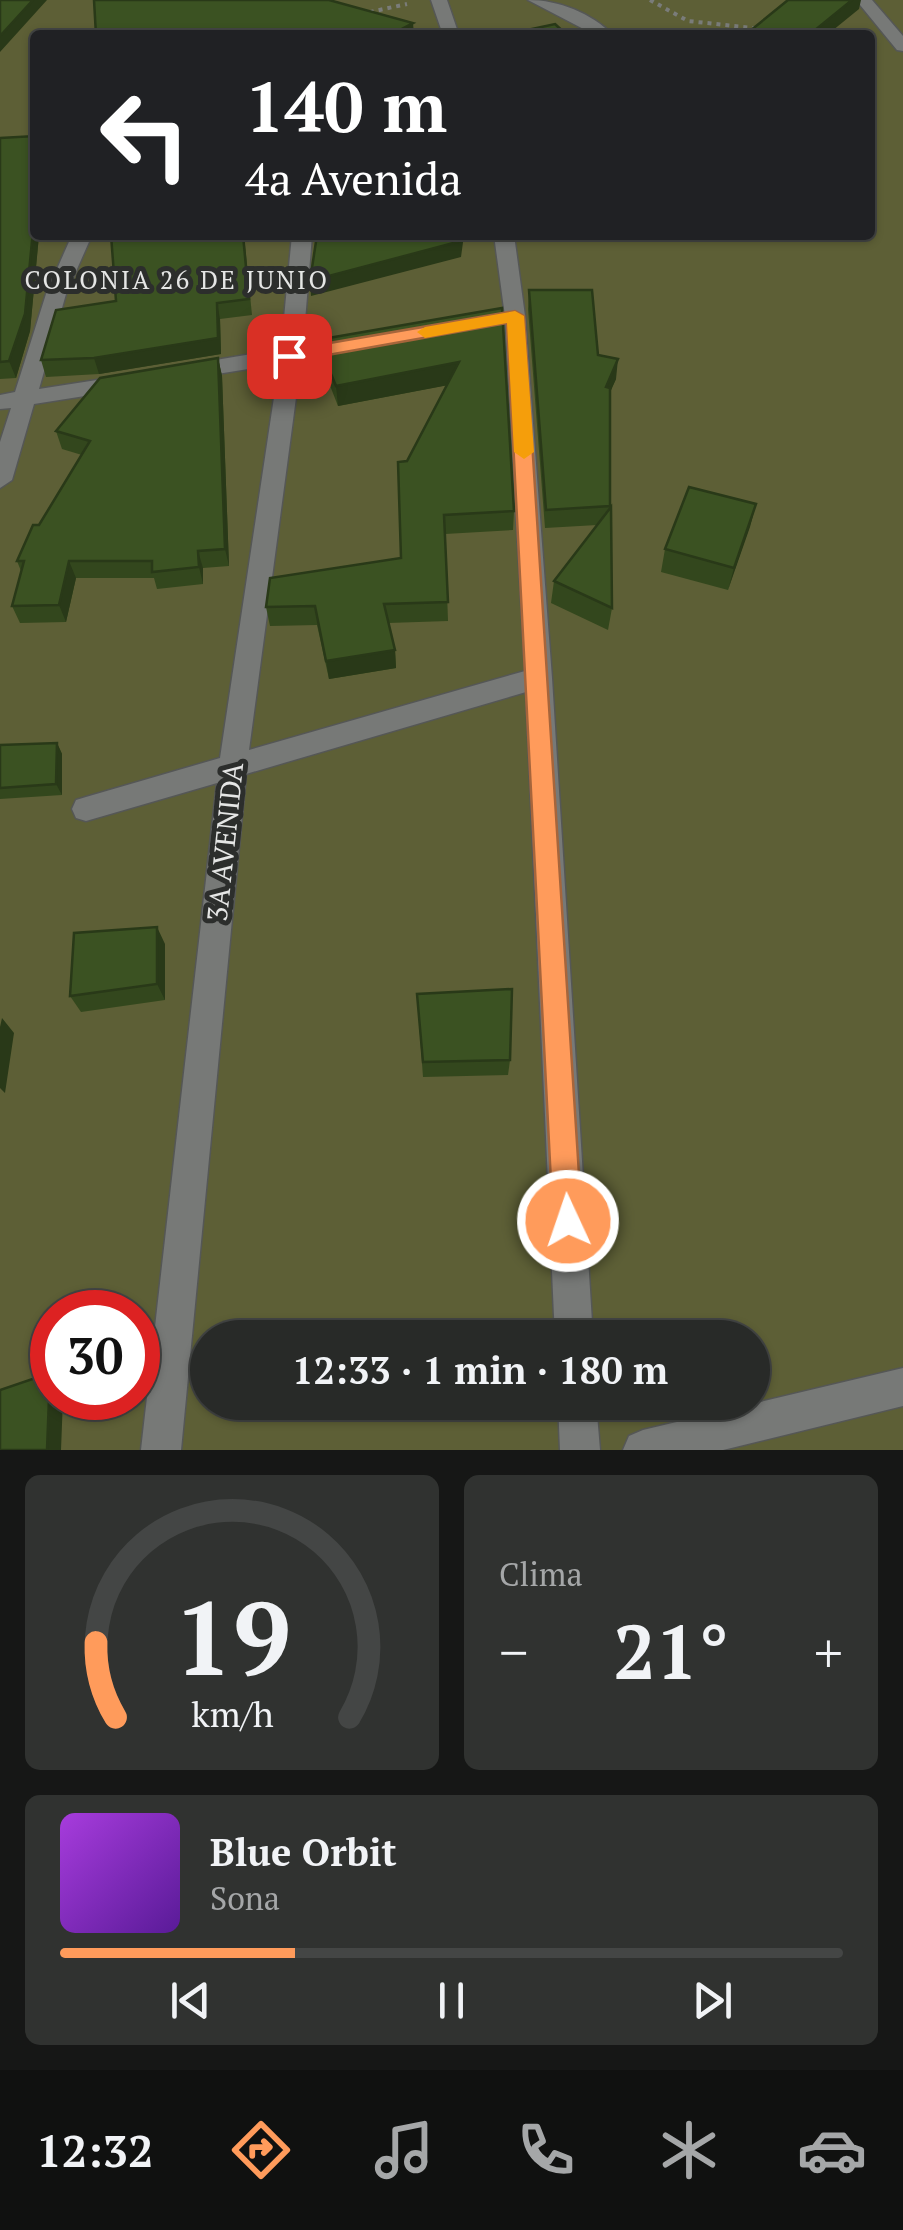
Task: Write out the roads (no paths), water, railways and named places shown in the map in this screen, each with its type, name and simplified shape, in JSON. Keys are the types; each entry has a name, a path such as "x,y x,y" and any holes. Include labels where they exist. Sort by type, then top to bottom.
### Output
{"street":[{"path":"536,0 599,30"},
{"path":"864,0 903,46"},
{"path":"439,1 449,30"},
{"path":"0,480 56,294 80,240"},
{"name":"3A AVENIDA","path":"162,1450 233,766 298,308 302,240"},
{"path":"504,240 506,318 539,678 573,1320"},
{"path":"0,402 383,340"},
{"path":"86,809 539,678"},
{"path":"643,1450 903,1387"},
{"path":"578,1420 580,1450"}],"district":[{"name":"COLONIA 26 DE JUNIO","path":"177,280"}]}
